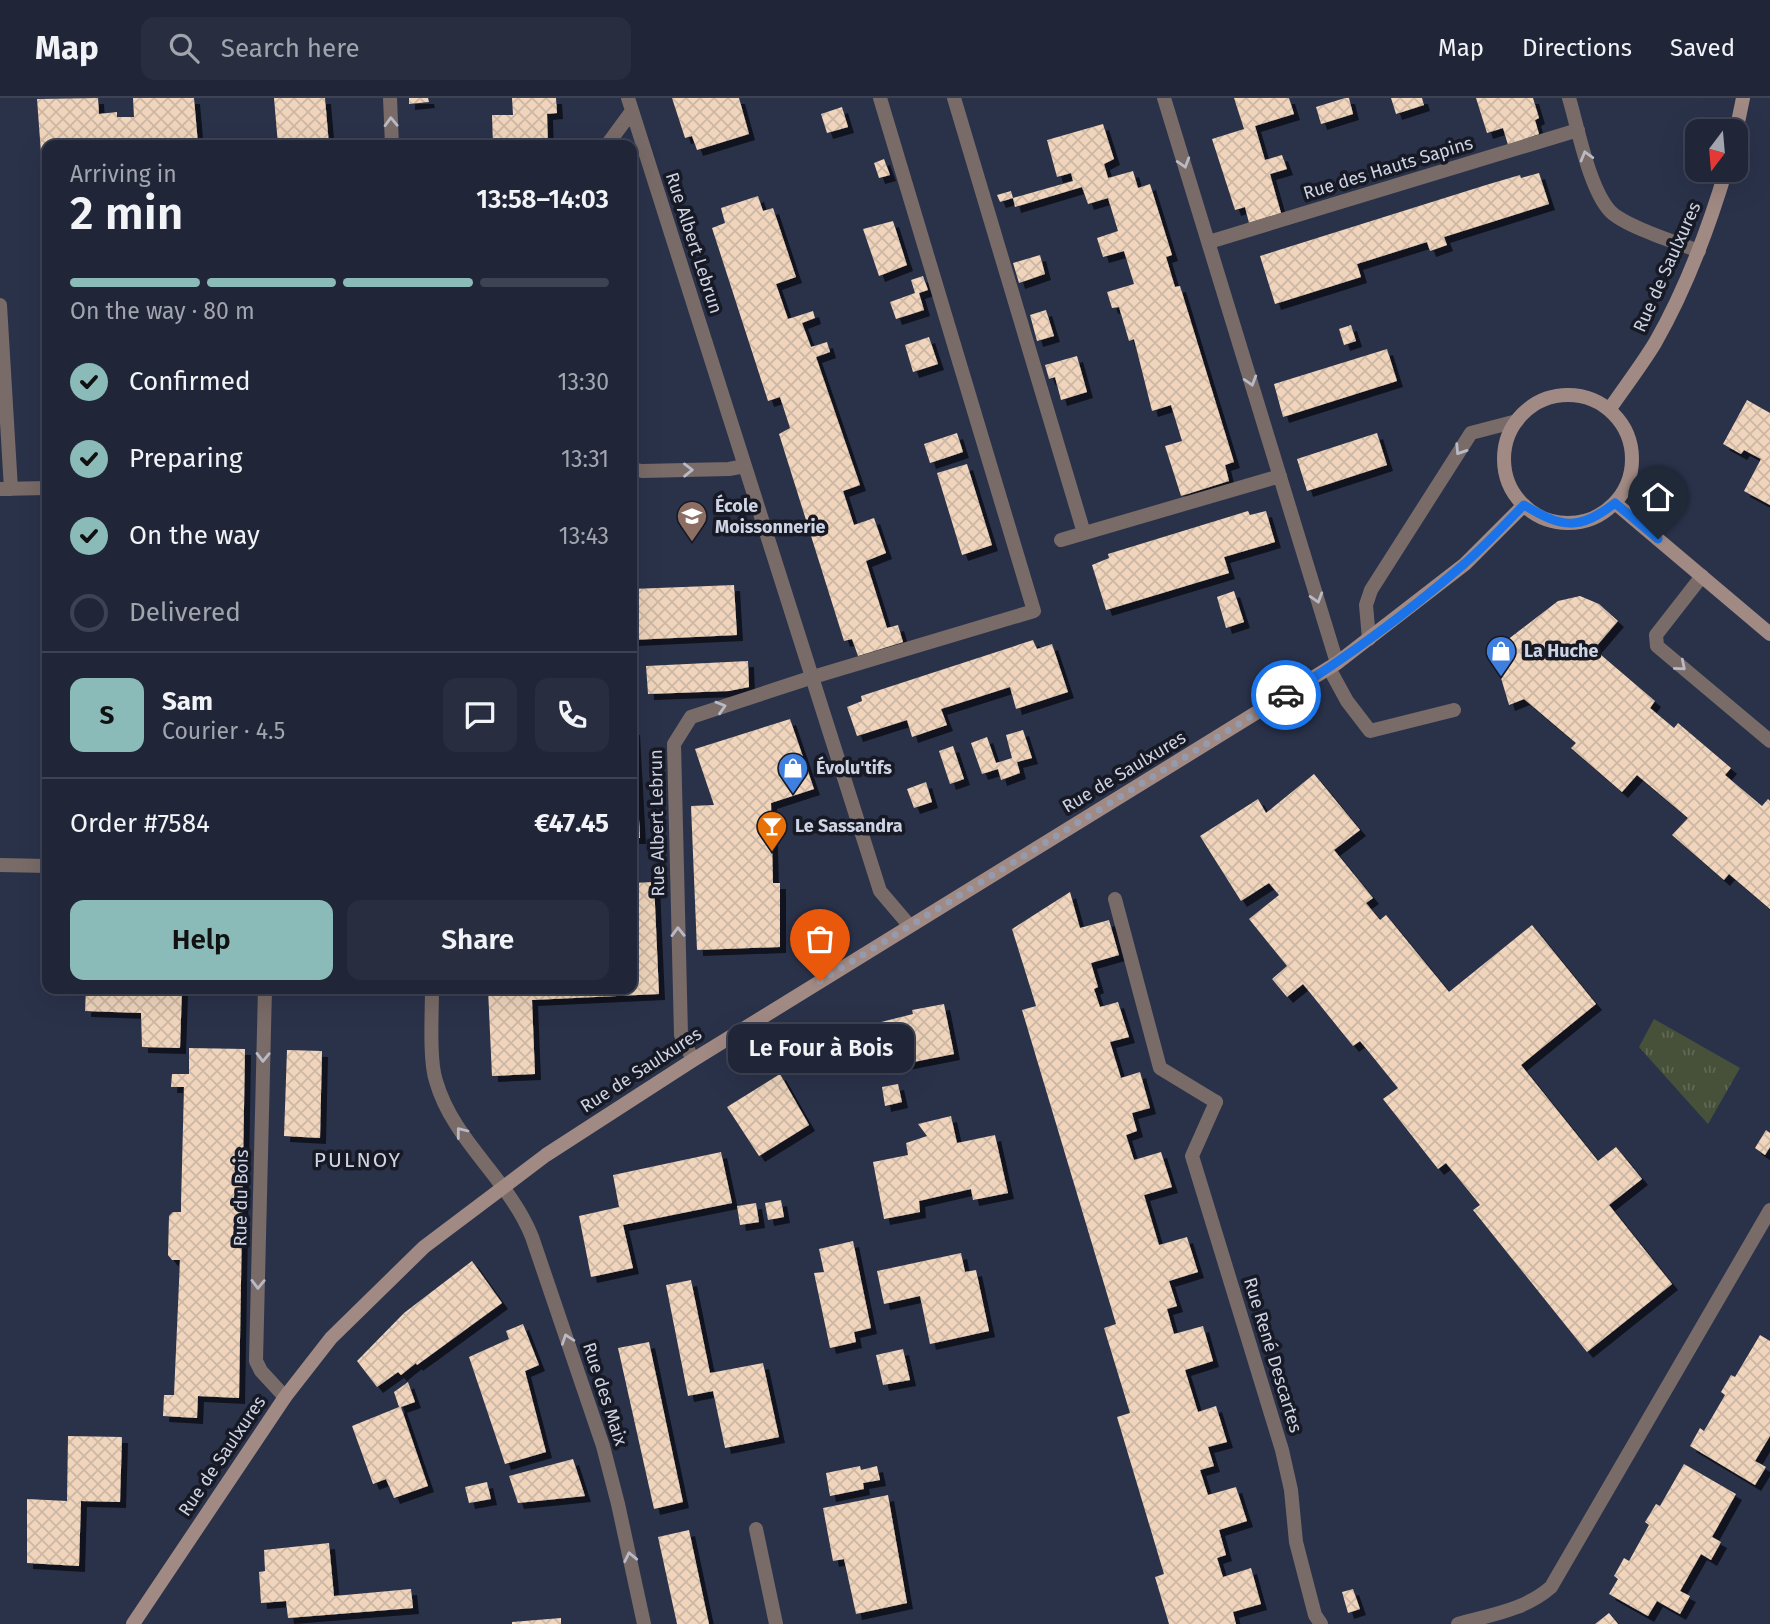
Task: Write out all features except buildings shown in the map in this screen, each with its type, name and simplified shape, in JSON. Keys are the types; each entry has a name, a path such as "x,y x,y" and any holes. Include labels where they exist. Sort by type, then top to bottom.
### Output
{"street":[{"path":"390,98 392,140"},
{"path":"813,677 1034,611 880,98"},
{"path":"954,98 1084,533"},
{"path":"1164,98 1280,476 1333,666 1347,701 1370,731 1454,710"},
{"path":"1569,98 1594,184 1610,211 1650,232 1699,251"},
{"path":"1739,119 1743,98"},
{"name":"Rue Albert Lebrun","path":"630,104 880,891 909,925"},
{"name":"Rue Albert Lebrun","path":"610,140 630,104"},
{"name":"Rue des Hauts Sapins","path":"1209,242 1578,130"},
{"name":"Rue de Saulxures","path":"1609,410 1655,342 1699,251 1722,182"},
{"path":"0,305 5,489 42,488"},
{"path":"1567,395 1587,398 1609,410 1624,428 1632,450 1632,470 1626,488 1615,503 1597,517 1573,523 1548,520 1524,505 1511,489 1504,461 1508,438 1517,421 1531,407 1544,400 1567,395"},
{"path":"1369,639 1366,605 1371,590 1471,433 1517,421"},
{"path":"637,470 745,466"},
{"path":"1061,540 1280,476"},
{"path":"1615,503 1770,634"},
{"name":"Rue de Saulxures","path":"133,1624 285,1397 331,1338 424,1247 503,1185 560,1145 909,925 1333,666 1465,564 1524,505"},
{"path":"1702,576 1656,635 1657,646 1770,741"},
{"name":"Rue Albert Lebrun","path":"693,1060 681,1035 674,744 691,717 813,677"},
{"path":"0,864 42,866"},
{"name":"Rue René Descartes","path":"1115,899 1160,1068 1216,1102 1192,1156 1282,1450 1296,1542 1315,1615 1321,1624"},
{"name":"Rue du Bois","path":"265,994 256,1361 261,1371 285,1397"},
{"name":"Rue des Maix","path":"432,994 434,1077 441,1098 454,1123 523,1215 532,1237 603,1446 644,1624"},
{"path":"1458,1624 1520,1607 1539,1598 1551,1587 1770,1210"},
{"path":"756,1529 776,1624"}],"green space":[{"path":"1654,1019 1740,1068 1708,1124 1639,1047"}],"way so far":[{"path":"820,981 1286,695"}],"place":[{"name":"École Moissonnerie","path":"692,543"},
{"name":"La Huche","path":"1501,678"},
{"name":"Évolu'tifs","path":"793,795"},
{"name":"Le Sassandra","path":"772,853"},
{"name":"Le Four à Bois","path":"820,981"}],"district":[{"name":"PULNOY","path":"358,1160"}],"route":[{"path":"1286,695 1337,663 1404,613 1465,564 1524,505 1548,520 1573,523 1597,517 1615,503 1658,539"}]}
